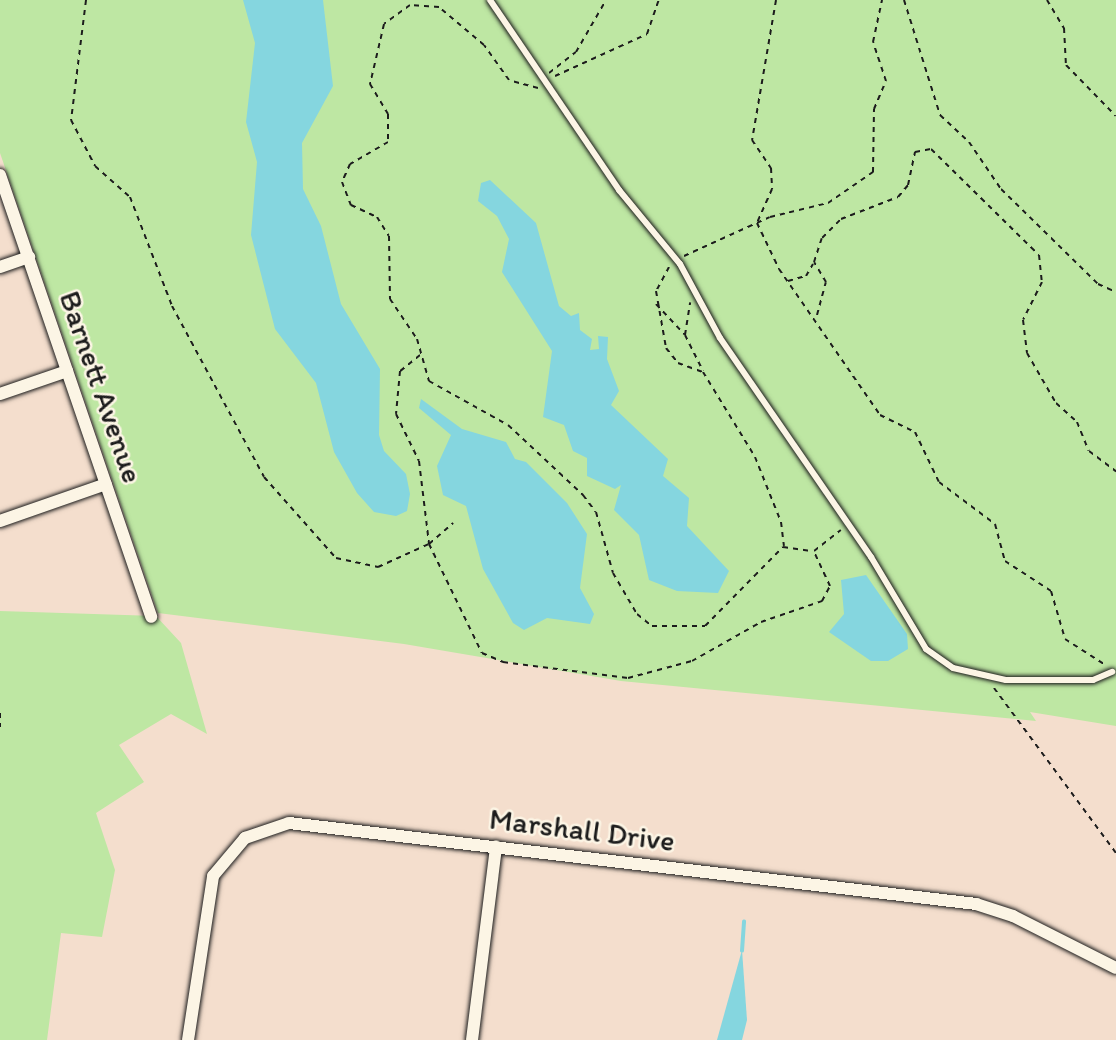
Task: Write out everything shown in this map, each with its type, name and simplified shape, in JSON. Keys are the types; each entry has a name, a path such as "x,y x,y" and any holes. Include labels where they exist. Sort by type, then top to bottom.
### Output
{"street":[{"name":"Barnett Avenue","path":"0,175 151,617"},
{"path":"0,267 29,257"},
{"path":"0,394 67,371"},
{"path":"0,521 106,484"},
{"name":"Marshall Drive","path":"188,1040 208,887 224,858 245,838 299,822 976,904 1013,916 1116,968"},
{"path":"472,1040 496,846"}],"lane":[{"path":"490,0 619,190 677,260 926,649 953,668 985,675 1093,680 1112,672"}],"path":[{"path":"86,0 71,120 95,166 130,197 172,306 264,477 345,563 388,565 429,544 453,523"},
{"path":"545,82 576,52 606,0"},
{"path":"656,303 685,335 703,372 755,457 782,522 783,547 710,623 683,630 649,624 613,573 588,500 508,425 434,387 390,299 389,236 377,217 351,205 341,179 350,164 388,142 388,114 370,85 384,24 410,5 439,6 484,45 515,84 534,89 647,34 659,0"},
{"path":"776,0 753,121 752,140 771,178 757,223 787,281 817,316 839,363 880,415 908,424 931,456 939,482 995,524 1005,561 1051,592 1065,639 1096,654 1112,672"},
{"path":"703,372 672,359 656,303 658,279 677,260 757,223 828,203 875,168 873,115 886,81 873,36 882,0"},
{"path":"904,0 940,115 970,142 1001,189 1098,284 1116,292"},
{"path":"1047,0 1064,28 1066,65 1116,116"},
{"path":"787,281 806,276 834,225 904,191 915,152 937,153 1039,255 1042,282 1023,320 1027,353 1056,403 1077,422 1089,450 1116,471"},
{"path":"814,262 825,282 817,316"},
{"path":"685,335 691,285"},
{"path":"420,355 400,371 395,409 419,461 429,544 482,653 622,679 692,661 761,622 822,601 830,586 814,551"},
{"path":"783,547 814,551 845,523"},
{"path":"985,675 1116,853"},
{"path":"0,727 1,713"}],"green space":[{"path":"0,0 1116,0 1116,726 1030,712 1036,721 621,681 404,644 158,613 0,153"},
{"path":"0,611 156,616 181,643 207,734 171,714 119,745 144,782 96,813 115,870 102,937 61,933 47,1040 0,1040"}],"water":[{"path":"243,0 323,0 333,86 302,143 303,189 321,226 341,304 380,369 379,435 384,451 406,474 410,494 407,511 396,516 374,512 357,493 334,452 316,383 275,329 251,235 257,162 246,122 255,43"},
{"path":"490,180 536,223 559,306 571,316 579,313 580,330 592,339 590,350 599,349 598,336 608,337 607,359 619,391 611,405 668,459 663,476 689,498 687,526 729,571 718,593 677,591 649,580 639,535 614,510 621,485 615,489 587,476 587,458 573,451 564,425 543,417 552,351 502,272 509,239 497,216 478,201 481,183"},
{"path":"421,399 462,429 506,442 515,459 526,462 567,503 587,534 580,588 594,614 590,624 547,618 524,630 513,623 483,569 466,506 443,495 437,466 451,435 419,408"},
{"path":"866,575 907,634 908,649 888,661 871,661 829,632 844,614 841,580"},
{"path":"742,950 747,1020 742,1040 717,1040"}],"waterway":[{"path":"742,951 744,922"}]}
